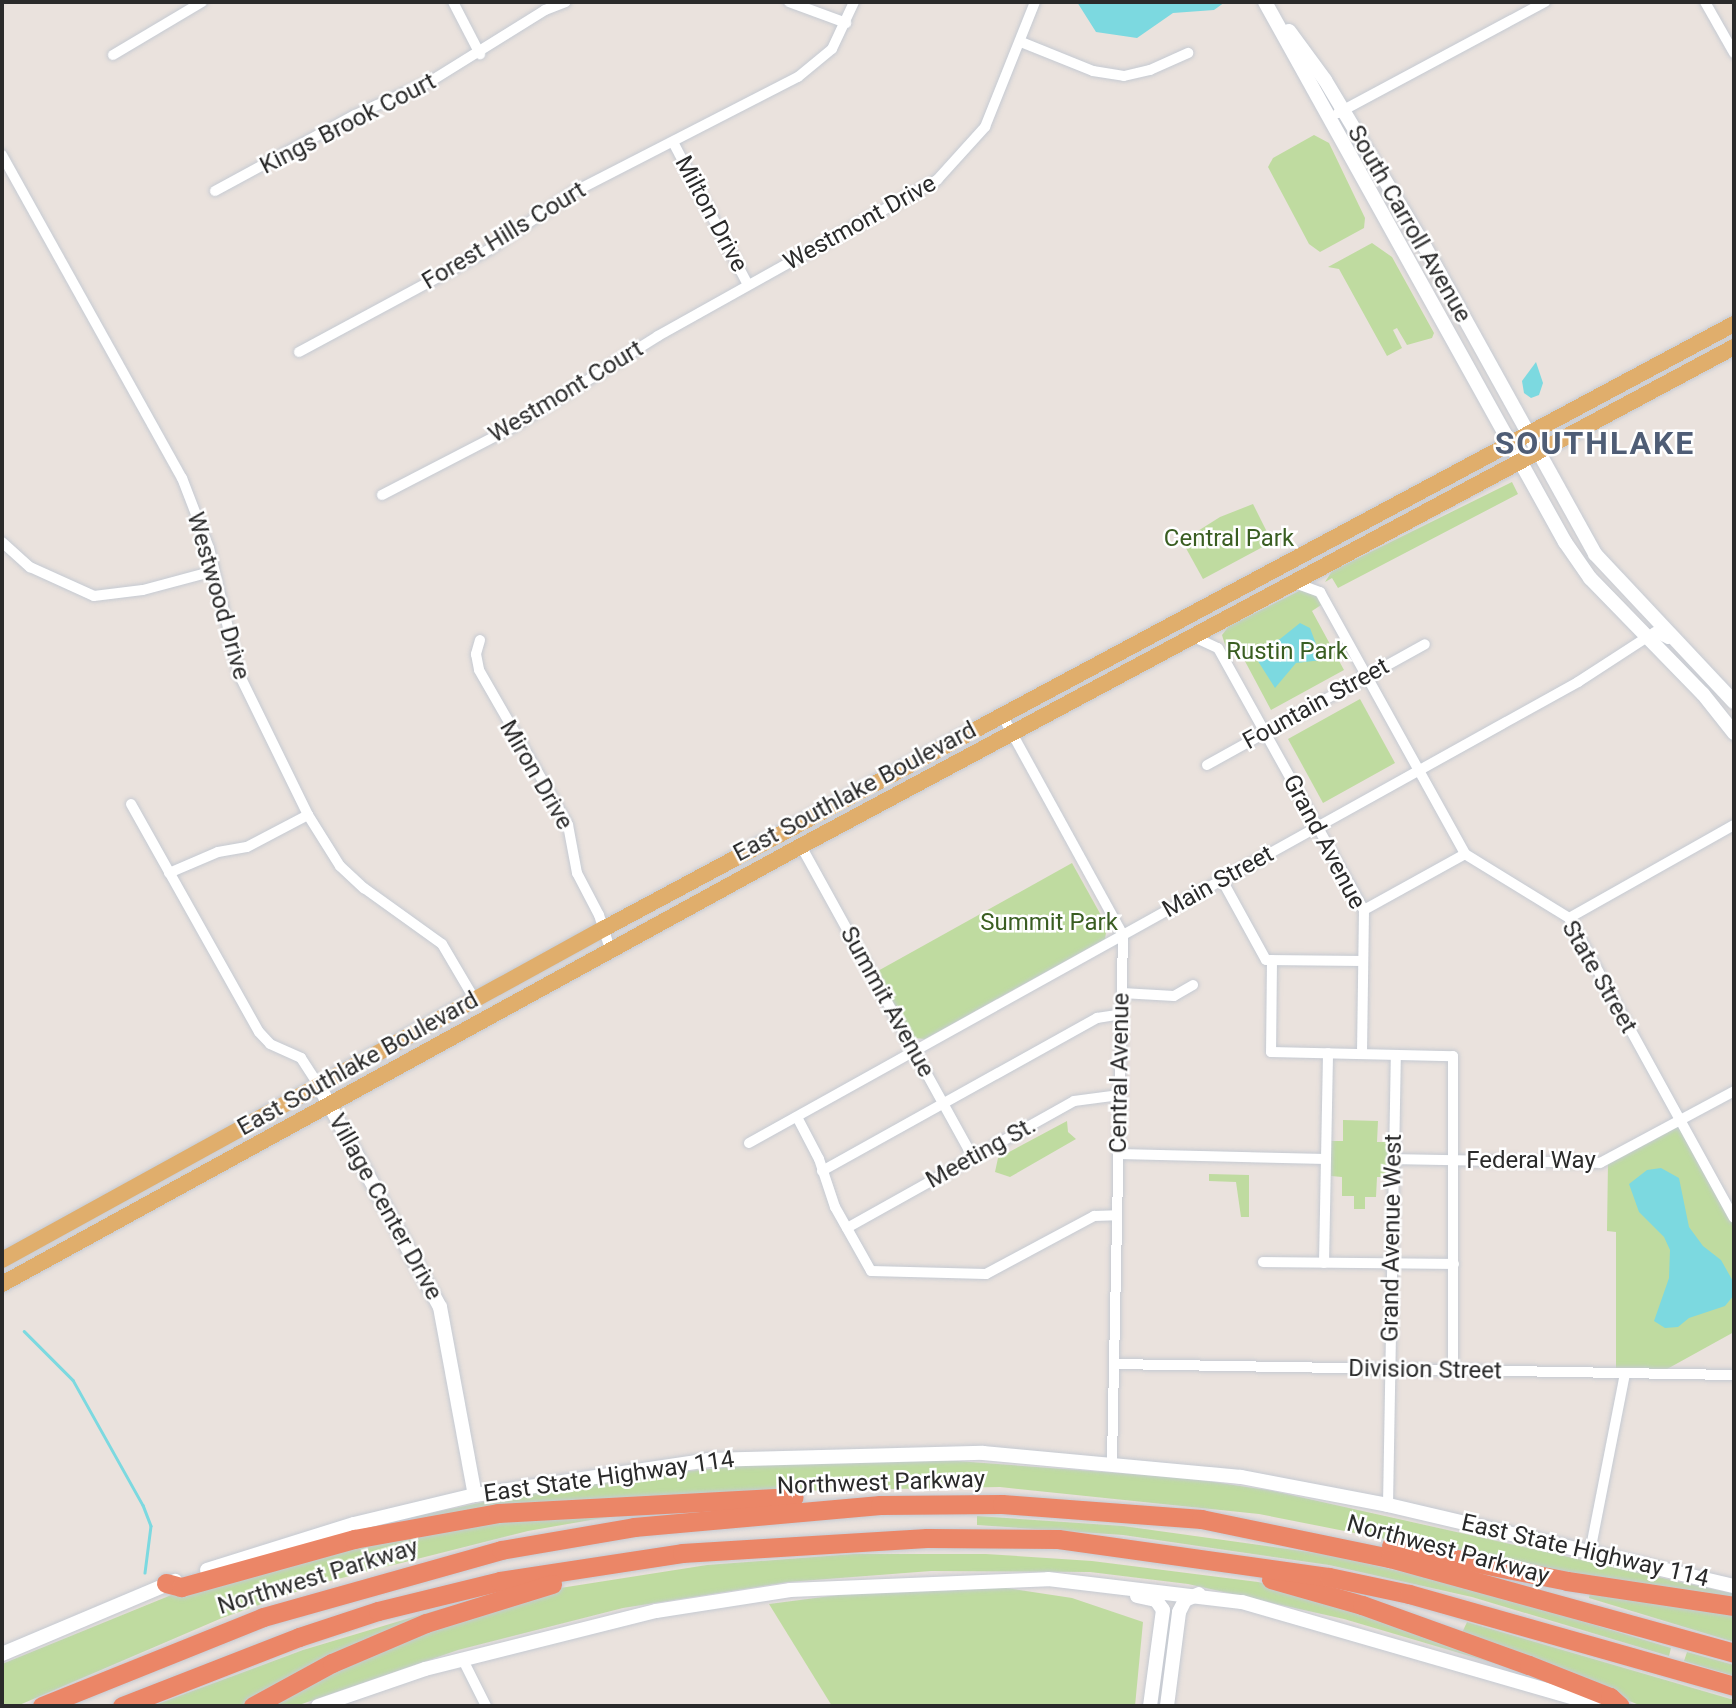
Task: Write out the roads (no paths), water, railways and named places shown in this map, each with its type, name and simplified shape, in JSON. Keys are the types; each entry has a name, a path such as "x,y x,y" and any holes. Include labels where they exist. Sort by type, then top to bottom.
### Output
{"highway":[{"path":"166,1583 181,1587 354,1539 498,1513 858,1494 880,1505"},
{"name":"Northwest Parkway","path":"43,1706 262,1617 501,1550 634,1527 765,1512 880,1505 1002,1504 1108,1509 1285,1534 1390,1558 1734,1653"},
{"path":"1285,1534 1304,1529 1567,1581 1734,1606"},
{"name":"Northwest Parkway","path":"122,1706 216,1666 378,1611 500,1581 682,1553 880,1539 1058,1539 1329,1577 1409,1594 1734,1686"},
{"path":"1058,1539 1091,1554 1276,1580 1363,1605 1541,1669 1610,1697 1620,1706"},
{"path":"253,1706 332,1662 426,1623 536,1587 663,1566 682,1553"}],"main road":[{"name":"South Carroll Avenue","path":"1266,2 1343,110 1408,219 1595,554 1734,702"},
{"name":"South Carroll Avenue","path":"1266,2 1387,225 1578,561 1734,733"},
{"path":"1363,180 1385,212 1408,219"},
{"path":"1387,225 1404,231 1434,263"},
{"name":"East Southlake Boulevard","path":"2,1260 604,928 1734,324"},
{"name":"East Southlake Boulevard","path":"2,1284 801,846 1734,347"},
{"name":"Village Center Drive","path":"319,1086 440,1307 475,1495"},
{"name":"East State Highway 114","path":"2,1654 166,1583 354,1524 475,1495 730,1459 983,1453 1112,1462 1241,1477 1388,1505 1734,1586"},
{"path":"1048,1578 1065,1589 1156,1600 1163,1610 1150,1706"},
{"path":"318,1706 462,1658 643,1614 790,1590 1048,1578 1199,1594 1342,1628 1602,1706"},
{"path":"1167,1706 1179,1612 1185,1600 1199,1594"}],"street":[{"path":"113,55 202,2"},
{"path":"453,2 480,54"},
{"name":"Kings Brook Court","path":"215,191 355,115 398,98 480,54 545,10 566,2"},
{"path":"789,2 846,23"},
{"name":"Forest Hills Court","path":"299,352 490,249 572,193 798,77 832,49 846,23 853,2"},
{"name":"Westmont Drive","path":"748,285 949,172 985,127 1035,2"},
{"path":"1329,117 1545,2"},
{"path":"1705,2 1734,53"},
{"path":"1021,42 1093,71 1124,76 1150,71 1188,53"},
{"name":"Milton Drive","path":"673,142 748,285"},
{"name":"Westwood Drive","path":"2,155 182,478 214,571 239,674 308,815 340,866 379,900 425,928 442,944 475,1000"},
{"name":"Westmont Court","path":"382,495 513,427 748,285"},
{"path":"2,542 30,568 94,596 143,590 214,571"},
{"path":"1295,583 1320,592 1329,565"},
{"name":"State Street","path":"1320,592 1465,854 1569,918 1734,1218"},
{"path":"1194,637 1218,648 1223,621"},
{"path":"1648,637 1658,631 1682,648"},
{"name":"Main Street","path":"749,1143 1419,771 1648,637"},
{"name":"Miron Drive","path":"480,640 476,654 479,670 568,825 577,873 604,928 611,951"},
{"name":"Fountain Street","path":"1207,765 1425,644"},
{"name":"Grand Avenue","path":"1218,648 1364,910 1362,1054"},
{"name":"Central Avenue","path":"1002,715 1123,935 1112,1462"},
{"path":"131,804 259,1032 270,1044 301,1058 319,1086"},
{"path":"169,873 218,852 247,847 308,815"},
{"path":"1569,918 1734,825"},
{"name":"Summit Avenue","path":"801,846 973,1158"},
{"path":"1364,910 1465,854"},
{"path":"1222,880 1266,960 1363,961"},
{"path":"1272,960 1271,1052 1454,1056 1453,1371"},
{"path":"1122,993 1174,996 1193,985"},
{"path":"822,1171 1097,1018 1122,1014"},
{"path":"1324,1263 1328,1053"},
{"name":"Grand Avenue West","path":"1388,1505 1396,1055"},
{"name":"Federal Way","path":"1394,1159 1600,1163 1734,1091"},
{"name":"Meeting St.","path":"847,1228 1074,1101 1120,1095"},
{"path":"797,1117 847,1228 871,1271 978,1274 994,1271 1094,1216 1117,1215"},
{"path":"1119,1154 1326,1159"},
{"path":"1263,1262 1454,1264"},
{"name":"Division Street","path":"1115,1364 1734,1375"},
{"path":"1590,1552 1625,1374"},
{"path":"462,1658 486,1706"}],"water":[{"path":"1077,2 1225,2 1214,10 1173,13 1137,38 1096,32"},
{"path":"1536,362 1543,383 1539,395 1531,398 1524,393 1522,381"},
{"path":"1300,623 1310,628 1322,660 1296,663 1275,688 1256,658 1257,648 1280,639"},
{"path":"1661,1168 1679,1178 1689,1227 1703,1246 1721,1260 1734,1283 1734,1295 1725,1306 1689,1318 1678,1327 1665,1328 1654,1321 1669,1278 1670,1250 1664,1237 1639,1212 1629,1184 1647,1170"}],"waterway":[{"path":"24,1331 73,1380 143,1505 151,1526 145,1573"}],"district":[{"name":"SOUTHLAKE","path":"1595,443"}],"park label":[{"name":"Central Park","path":"1229,539"},
{"name":"Rustin Park","path":"1287,652"},
{"name":"Summit Park","path":"1049,923"}]}
